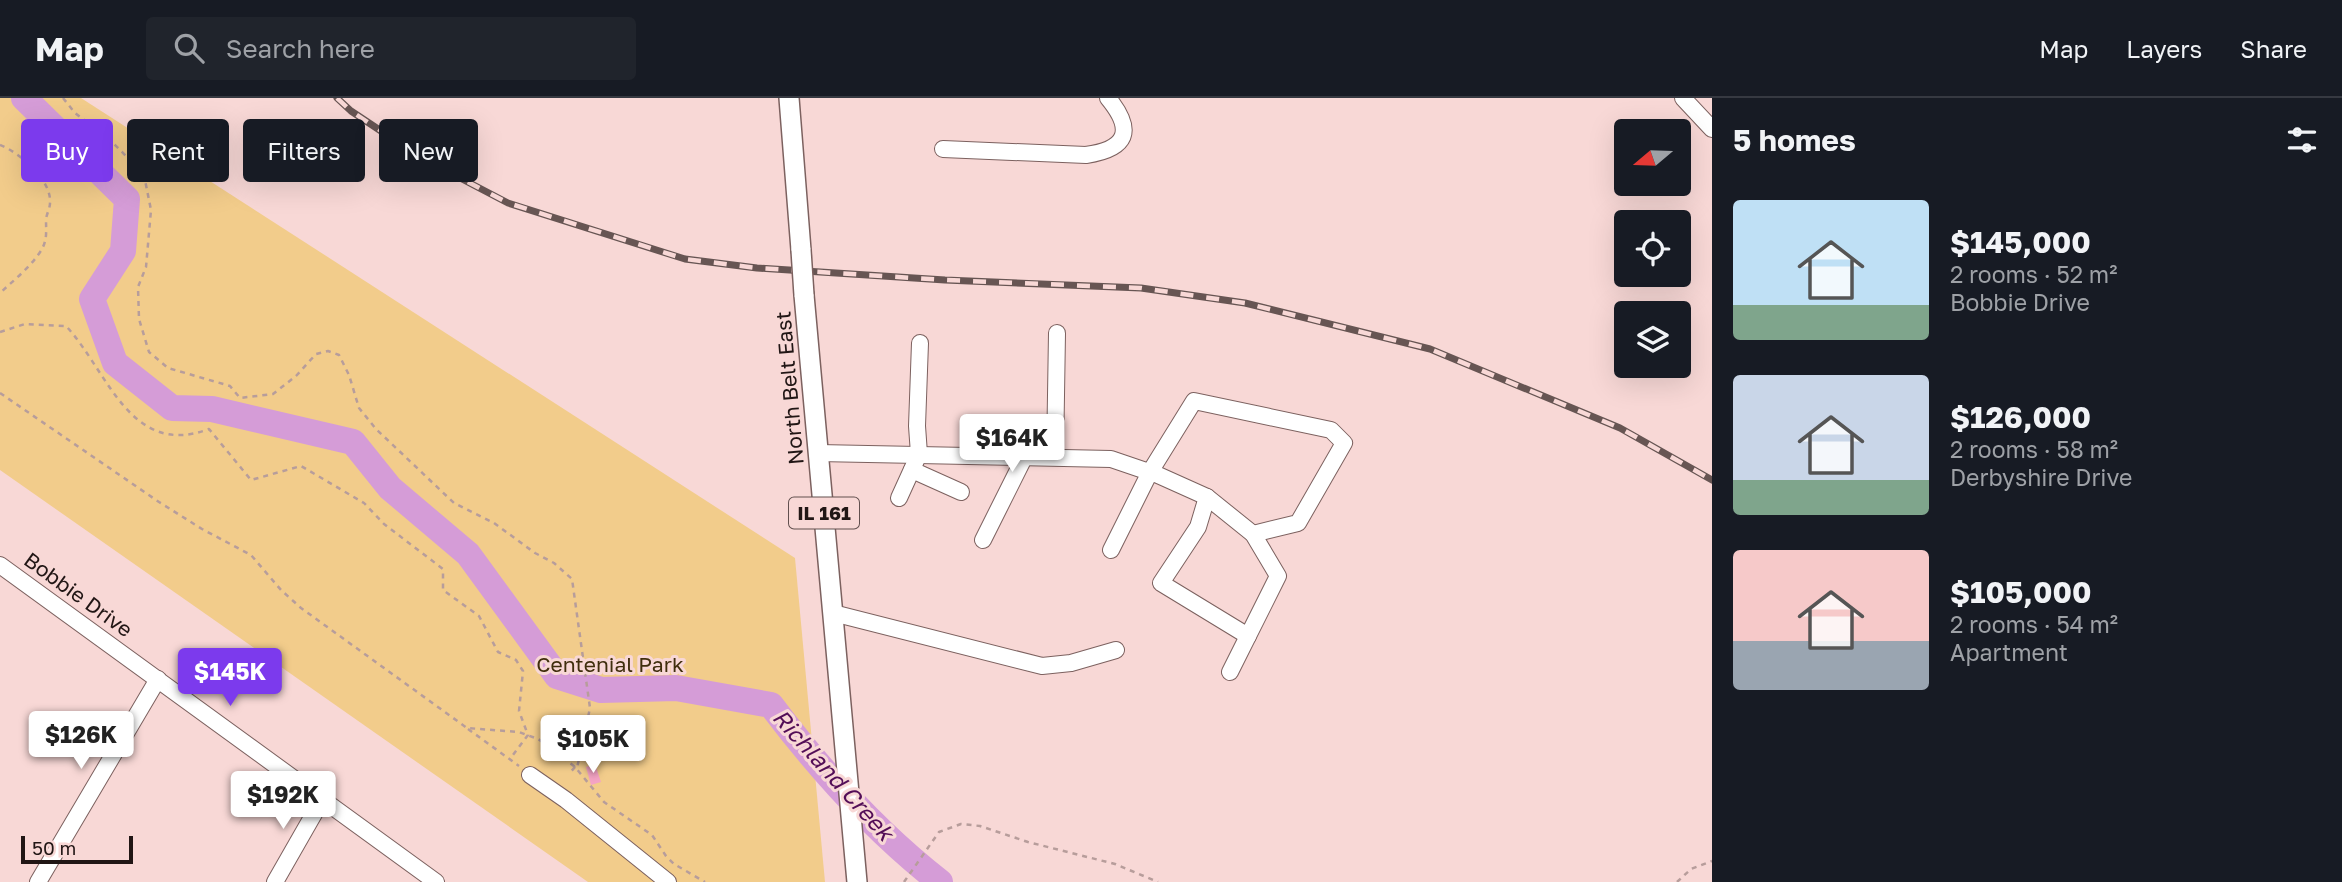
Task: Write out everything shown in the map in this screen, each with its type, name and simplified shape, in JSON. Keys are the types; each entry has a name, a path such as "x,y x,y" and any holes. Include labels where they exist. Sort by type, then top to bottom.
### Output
{"main road":[{"name":"North Belt East","path":"789,98 804,295 858,882"}],"street":[{"path":"943,149 1086,155 1106,152 1118,144 1124,132 1123,120 1108,98"},
{"path":"1683,98 1712,129"},
{"path":"1055,457 1057,333"},
{"path":"899,498 919,454 917,426 920,343"},
{"path":"1111,550 1150,472 1194,401 1331,430 1344,443 1298,523 1253,534"},
{"path":"818,453 1111,459 1150,472 1207,497 1253,534 1278,576 1230,672"},
{"path":"983,540 1026,456"},
{"path":"912,470 961,492"},
{"path":"1207,497 1198,527 1161,583 1248,636"},
{"name":"Bobbie Drive","path":"0,565 436,882"},
{"path":"833,613 1042,666 1071,663 1116,650"},
{"path":"38,882 158,679"},
{"path":"530,775 566,800 668,882"},
{"path":"275,882 323,799"}],"path":[{"path":"63,98 75,113 120,149 145,180 151,210 146,267 138,287 139,319 149,352 168,368 230,387 240,398 274,394 296,376 316,354 328,351 339,355 349,375 359,408 376,429 454,503 494,523 535,553 554,563 572,579 590,708 577,768 569,774"},
{"path":"0,145 10,149 33,167 45,185 51,201 46,217 47,235 39,254 0,293"},
{"path":"0,332 25,324 66,326 80,341 123,406 145,426 176,436 194,435 209,429 251,480 301,466 364,503 384,524 443,569 443,590 479,616 498,652 516,660 523,671 519,711 528,735"},
{"path":"0,393 159,502 251,555 281,590 301,608 530,775"},
{"path":"467,728 495,729 528,735 549,746 575,767 604,802 652,835 674,864 705,882"},
{"path":"510,759 528,735"},
{"path":"904,882 939,832 961,824 980,826 1028,842 1115,864 1157,882"},
{"path":"1677,882 1691,869 1712,861"}],"green space":[{"name":"Centenial Park","path":"0,98 81,98 127,128 127,182 211,182 795,558 825,882 588,882 0,470"}],"building":[{"path":"595,764 601,782 591,785 586,767"}],"waterway":[{"name":"Richland Creek","path":"24,98 127,199 123,251 92,299 115,363 172,408 212,409 353,442 390,488 468,554 557,676 601,690 676,688 771,705 809,753 871,821 940,882"}],"railway":[{"path":"337,98 351,111 420,157 508,203 685,259 757,268 945,280 1141,288 1245,303 1430,349 1620,428 1712,480"}]}
